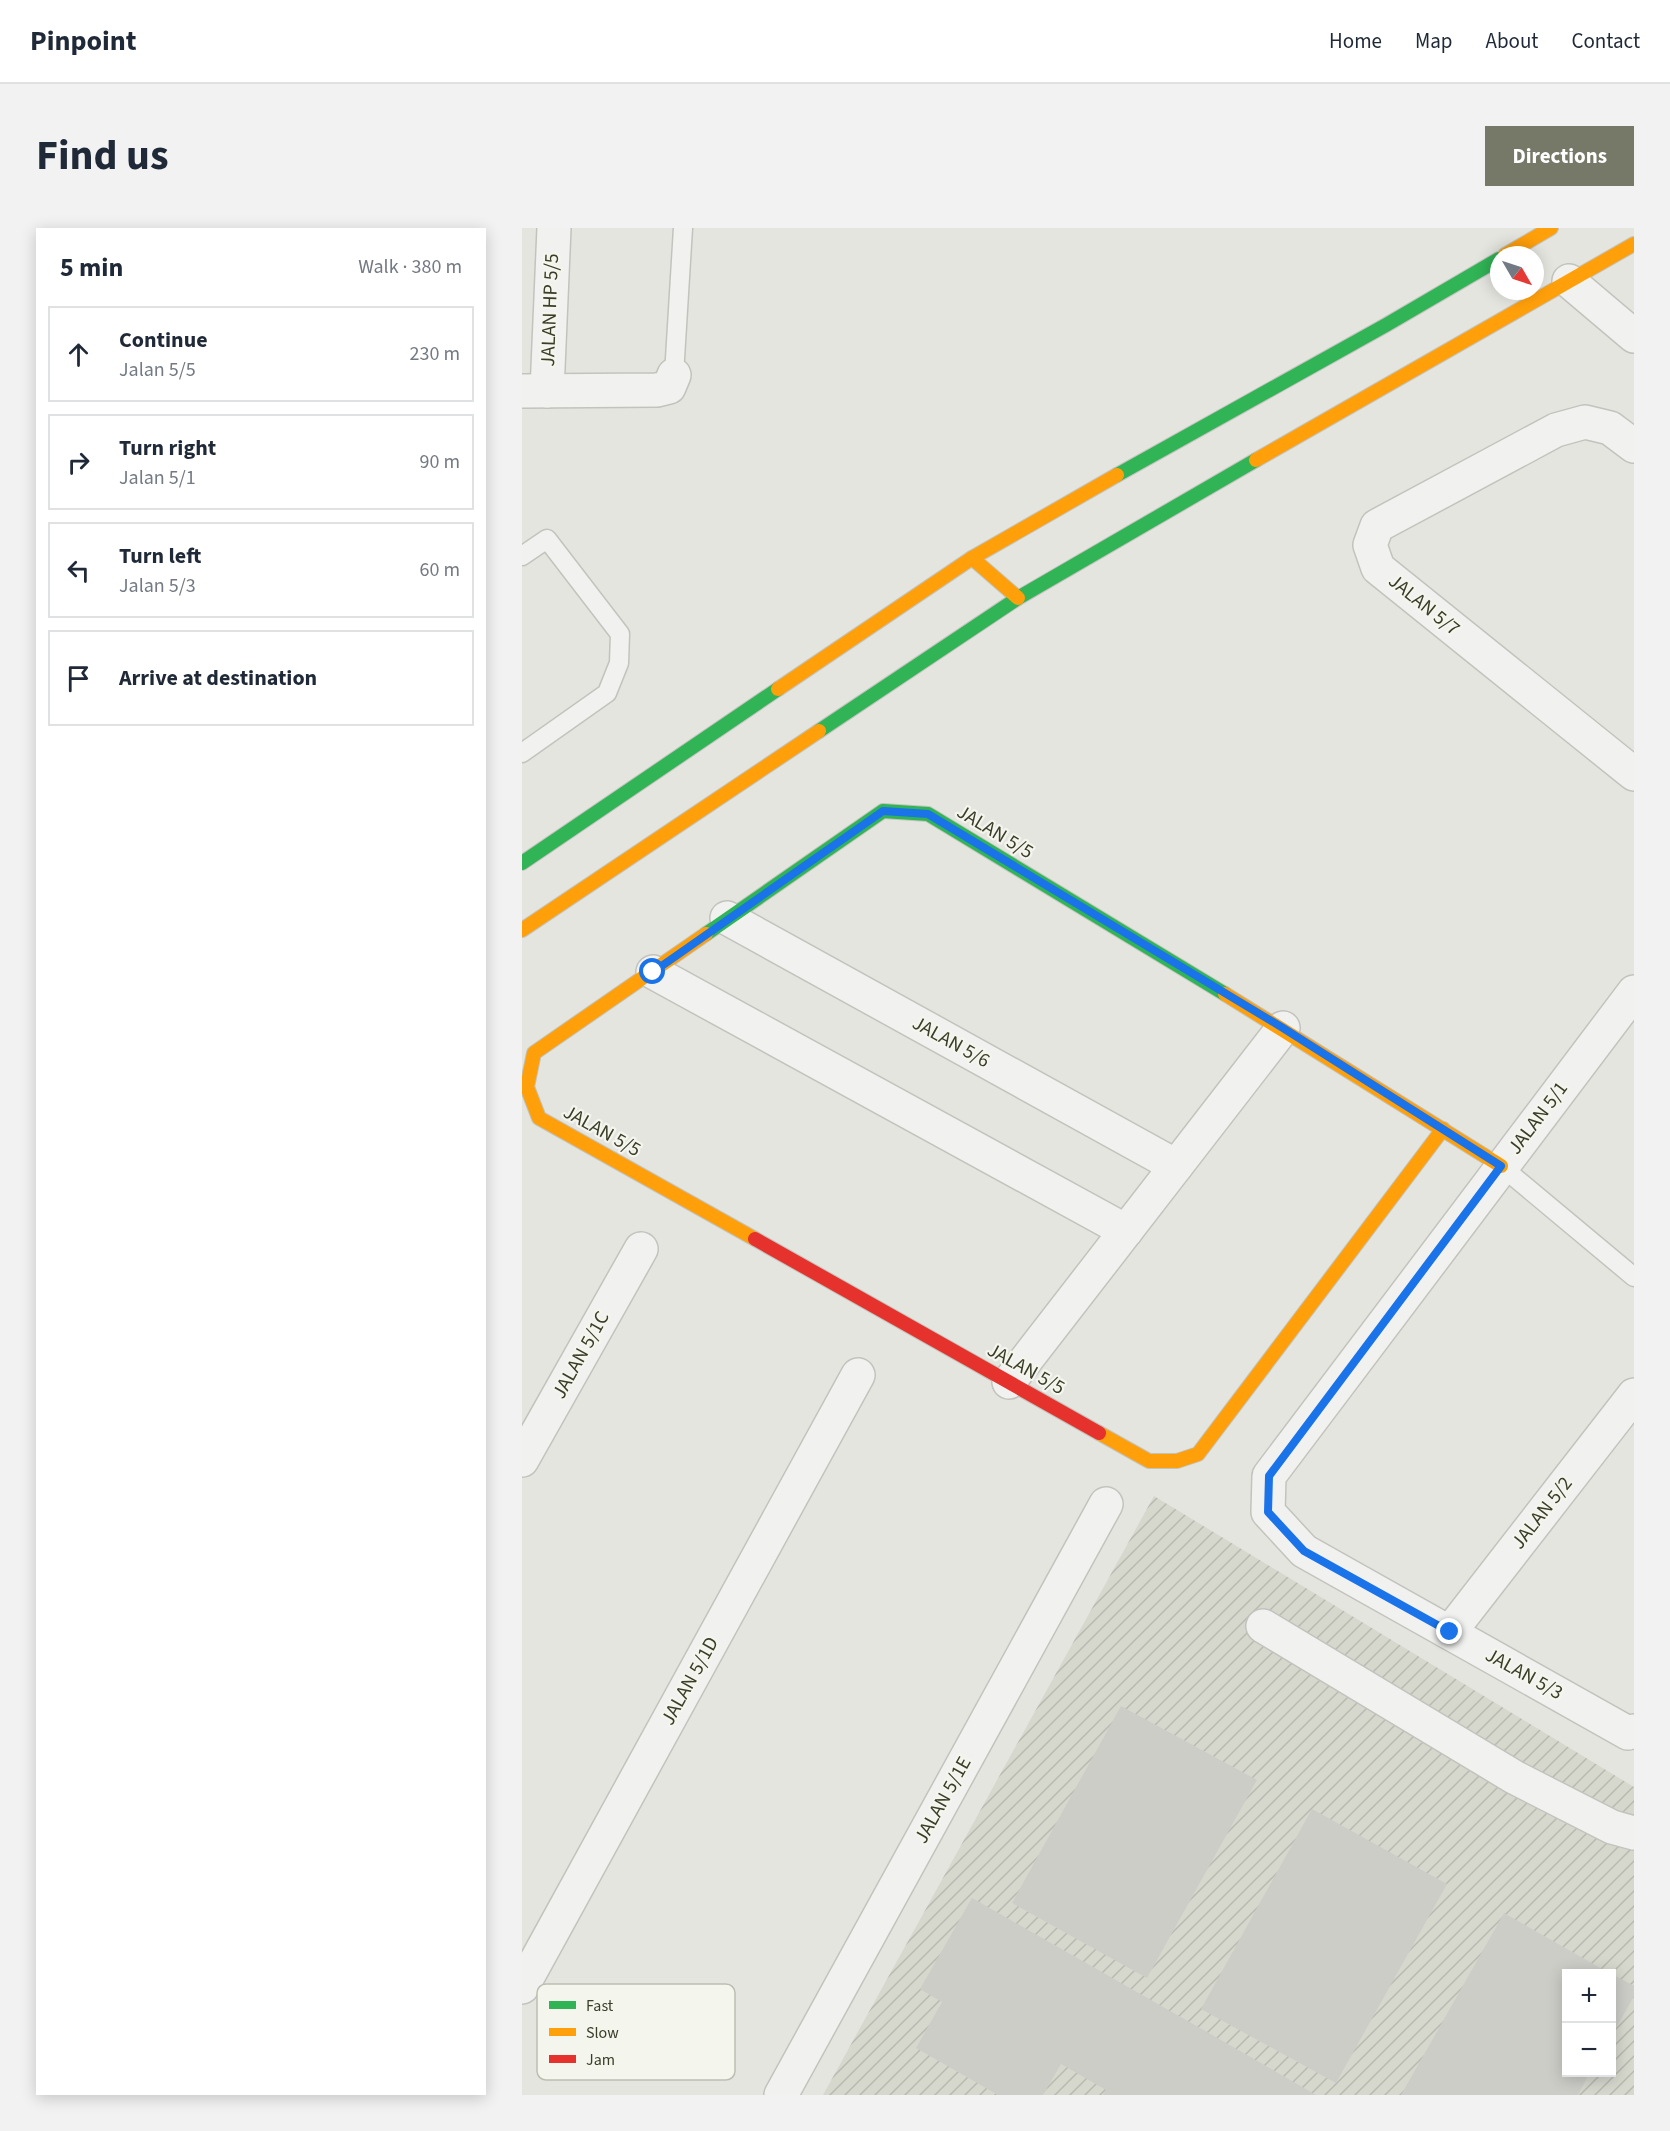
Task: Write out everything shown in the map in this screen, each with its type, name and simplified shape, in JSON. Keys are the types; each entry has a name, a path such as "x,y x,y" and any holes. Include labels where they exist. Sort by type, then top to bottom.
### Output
{"street":[{"name":"JALAN HP 5/5","path":"534,391 554,228"},
{"path":"1520,246 1551,228"},
{"path":"523,928 1018,598 1355,402 1634,244"},
{"path":"522,863 972,558 1386,325 1490,263"},
{"path":"1569,281 1634,336"},
{"path":"534,391 665,389 673,381 674,375"},
{"name":"JALAN 5/7","path":"1634,446 1610,428 1585,422 1556,430 1377,525 1370,545 1378,568 1634,774"},
{"path":"972,558 1018,598"},
{"name":"JALAN 5/5","path":"1443,1129 1198,1454 1177,1461 1149,1461 539,1118 527,1087 534,1053 883,811 928,814 1283,1028 1443,1129 1501,1166"},
{"name":"JALAN 5/6","path":"727,918 1176,1166"},
{"path":"653,972 1126,1231"},
{"name":"JALAN 5/1","path":"1269,1476 1634,992"},
{"path":"1009,1382 1283,1028"},
{"name":"JALAN 5/1C","path":"522,1460 641,1249"},
{"name":"JALAN 5/1D","path":"522,1987 858,1375"},
{"name":"JALAN 5/2","path":"1450,1632 1634,1395"},
{"name":"JALAN 5/3","path":"1269,1476 1268,1512 1304,1551 1628,1733 1634,1731"},
{"name":"JALAN 5/1E","path":"780,2095 1106,1504"},
{"path":"1263,1626 1514,1777 1612,1827 1634,1833"}],"lane":[{"path":"674,375 683,228"},
{"path":"522,556 547,539 620,634 619,663 607,693 522,753"},
{"path":"1501,1166 1634,1277"}],"shaded area":[{"path":"1154,1496 1634,1787 1634,2095 823,2095"}],"building":[{"path":"1121,1706 1257,1780 1147,1978 1012,1903"},
{"path":"1312,1809 1447,1884 1336,2083 1201,2009"},
{"path":"972,1898 1316,2095 1103,2095 1106,2090 1061,2064 1043,2095 998,2095 916,2048 942,2002 920,1989"},
{"path":"1504,1913 1602,1969 1562,1969 1562,2077 1587,2077 1578,2095 1401,2095"},
{"path":"1616,1976 1634,1986 1634,1996 1616,2028"}],"traffic: fast":[{"path":"1117,475 1490,264"},
{"path":"819,731 1018,598 1256,460"},
{"path":"522,863 778,689"},
{"path":"706,934 883,811 928,814 1225,994"}],"traffic: slow":[{"path":"1520,246 1551,228"},
{"path":"1256,460 1634,244"},
{"path":"778,689 972,558 1117,475"},
{"path":"972,558 1018,598"},
{"path":"522,930 819,731"},
{"path":"706,934 534,1053 527,1087 539,1118 755,1239"},
{"path":"1225,994 1501,1166"},
{"path":"1099,1433 1149,1461 1177,1461 1198,1454 1443,1129"}],"traffic: jam":[{"path":"755,1239 1099,1433"}],"route":[{"path":"653,972 727,918 883,811 928,814 1283,1028 1501,1166 1269,1476 1268,1512 1304,1551 1450,1632"}]}
